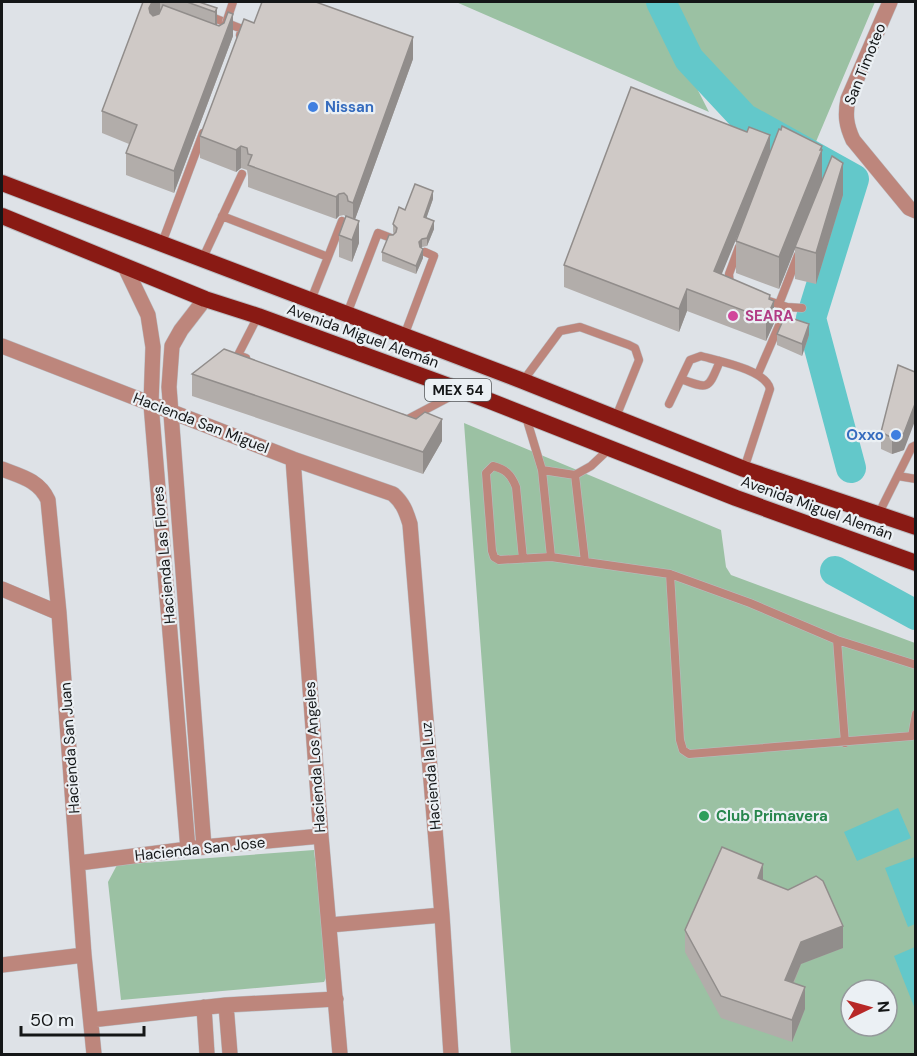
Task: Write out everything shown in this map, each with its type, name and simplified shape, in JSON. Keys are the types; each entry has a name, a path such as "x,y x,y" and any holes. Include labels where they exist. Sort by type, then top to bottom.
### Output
{"highway":[{"name":"Avenida Miguel Alemán","path":"2,183 523,381 744,469 915,527"},
{"name":"Avenida Miguel Alemán","path":"2,216 205,299 258,316 462,391 736,498 915,563"}],"street":[{"name":"San Timoteo","path":"890,2 848,99 845,113 847,127 853,140 913,205"},
{"name":"Hacienda Las Flores","path":"125,267 148,315 153,347 151,404 188,849"},
{"name":"Hacienda Las Flores","path":"204,847 169,411 172,346 181,330 205,299"},
{"name":"Hacienda San Miguel","path":"2,346 293,459 393,494 400,500"},
{"name":"Hacienda Los Angeles","path":"293,459 340,1054"},
{"name":"Hacienda San Juan","path":"2,469 33,482 43,489 48,500 94,1054"},
{"name":"Hacienda la Luz","path":"400,500 410,524 451,1054"},
{"path":"2,590 59,613"},
{"name":"Hacienda San Jose","path":"79,863 204,847 321,836"},
{"path":"330,925 442,915"},
{"path":"2,965 84,955"},
{"path":"91,1020 226,1005 336,999"},
{"path":"226,1005 230,1054"},
{"path":"204,1007 207,1054"}],"lane":[{"path":"223,32 233,2"},
{"path":"199,12 242,29 238,40"},
{"path":"161,244 206,126"},
{"path":"202,260 242,174"},
{"path":"222,216 328,257"},
{"path":"311,300 342,221"},
{"path":"347,314 378,233 391,238"},
{"path":"742,293 732,290 728,280 743,237"},
{"path":"758,374 800,250"},
{"path":"404,336 434,256 425,252"},
{"path":"760,298 802,308"},
{"path":"249,359 238,355 258,316"},
{"path":"523,381 560,331 580,327 629,345 635,348 639,360 615,419"},
{"path":"669,404 690,360 696,357 701,356 758,374 767,382 770,390 744,469"},
{"path":"681,379 702,387 706,386 710,384 720,362"},
{"path":"395,415 406,420 462,391"},
{"path":"525,415 542,470 551,557"},
{"path":"878,516 915,445"},
{"path":"542,470 575,475 591,466 610,448"},
{"path":"523,559 516,487 512,477 503,469 493,466 486,472 492,551 494,557 499,560 523,559 551,557 670,574 741,599 837,640 915,665"},
{"path":"575,475 585,562"},
{"path":"898,476 915,479"},
{"path":"670,574 680,740 684,750 689,754 914,736 915,714"},
{"path":"837,640 845,742"}],"green space":[{"path":"456,2 653,2 709,112"},
{"path":"672,2 875,2 815,144 757,115 714,72 690,43"},
{"name":"Club Primavera","path":"464,423 721,530 726,567 731,575 915,643 915,1054 511,1054"},
{"path":"314,850 328,974 324,982 121,1000 108,882 117,865"}],"water":[{"path":"898,808 911,838 857,861 844,832"},
{"path":"915,857 915,924 908,927 885,868"},
{"path":"915,947 915,1009 894,956"}],"building":[{"path":"143,2 152,2 149,8 153,16 159,14 163,5 219,26 224,23 228,12 233,14 174,171 126,153 137,125 102,111"},
{"path":"187,2 199,2 217,8 215,12"},
{"name":"Nissan","path":"262,2 316,2 413,37 353,203 348,201 344,193 336,197 248,165 252,155 248,154 247,148 241,146 236,150 200,136 244,19 254,23"},
{"path":"631,87 747,132 749,127 770,135 714,271 770,295 769,299 774,301 766,319 687,289 679,309 564,265"},
{"path":"782,126 822,146 820,150 822,150 779,257 736,241"},
{"path":"832,156 843,163 816,253 795,247"},
{"path":"415,184 433,191 424,217 434,221 427,238 419,242 423,249 416,266 382,252 389,235 396,232 397,228 393,224 399,207 405,210"},
{"path":"346,216 359,221 352,240 339,235"},
{"path":"785,316 809,324 802,344 777,334"},
{"path":"224,349 416,419 425,412 442,419 423,452 192,374"},
{"path":"898,365 915,372 915,404 904,433 892,438 881,432"},
{"path":"722,847 763,864 758,878 788,890 816,876 823,881 843,926 801,942 785,980 805,987 792,1020 721,996 685,930"}],"waterway":[{"path":"661,2 689,59 744,118 854,179 811,318 851,468"},
{"path":"835,571 916,615"}],"place":[{"name":"Nissan","path":"313,107"},
{"name":"SEARA","path":"733,316"},
{"name":"Oxxo","path":"896,435"},
{"name":"Club Primavera","path":"704,816"}]}
